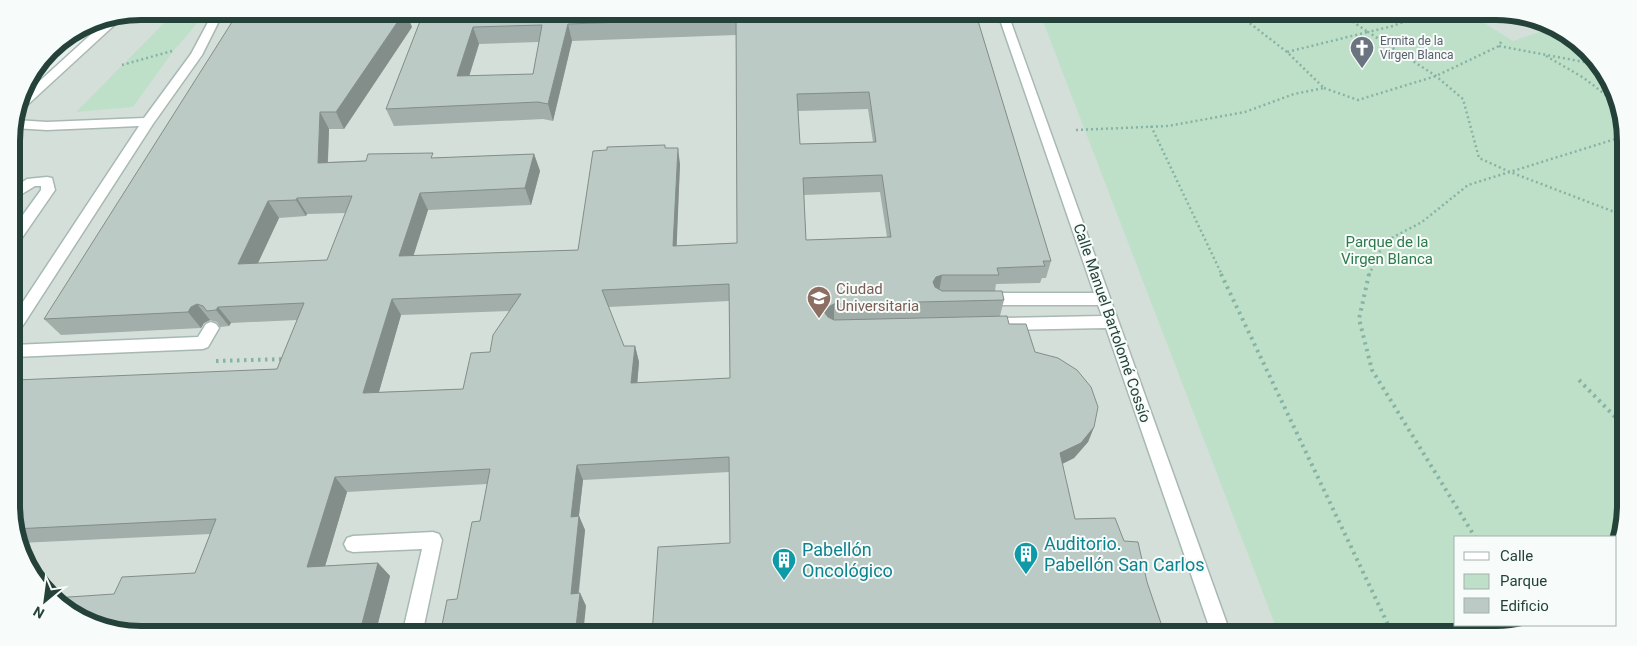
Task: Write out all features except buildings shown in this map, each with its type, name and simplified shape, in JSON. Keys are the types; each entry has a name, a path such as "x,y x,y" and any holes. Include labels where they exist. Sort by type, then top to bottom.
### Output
{"street":[{"path":"20,318 148,122 198,54 212,32 217,20"},
{"name":"Calle Manuel Bartolomé Cossío","path":"1005,20 1219,626"},
{"path":"29,95 109,24"},
{"path":"21,124 47,126 148,122"},
{"path":"20,190 32,182 47,181 48,190 20,230"},
{"path":"967,299 1103,299"},
{"path":"982,325 1111,322"},
{"path":"20,351 203,343 211,328"},
{"path":"353,544 433,540 414,626"}],"path":[{"path":"1246,20 1287,52 1324,88 1358,100 1436,76 1499,46 1588,62"},
{"path":"1350,20 1436,76 1463,99 1479,158 1510,172 1617,213"},
{"path":"1287,52 1392,26 1407,20"},
{"path":"1499,46 1502,40"},
{"path":"122,65 174,50"},
{"path":"1543,54 1584,78 1609,97"},
{"path":"1076,130 1168,126 1245,112 1294,94 1324,88"},
{"path":"1151,126 1389,626"},
{"path":"1475,536 1410,434 1372,370 1359,319 1368,279 1384,242 1422,222 1468,185 1617,139"},
{"path":"1579,380 1617,419"}],"shaded area":[{"name":"Ciudad Universitaria","path":"133,20 1496,20 1519,22 1535,26 1570,45 1592,67 1608,95 1616,125 1617,505 1613,536 1454,536 1454,626 141,626 102,620 70,603 70,576 43,576 32,558 22,528 20,513 20,133 28,97 109,24"}],"green space":[{"path":"167,20 200,20 174,50 133,107 76,112"},
{"name":"Parque de la Virgen Blanca","path":"1042,20 1479,20 1513,41 1545,30 1549,32 1570,45 1592,67 1608,95 1616,125 1617,505 1613,536 1454,536 1454,626 1276,626"}],"place":[{"name":"Ermita de la Virgen Blanca","path":"1362,69"},
{"name":"Ciudad Universitaria","path":"819,319"},
{"name":"Auditorio. Pabellón San Carlos","path":"1026,575"},
{"name":"Pabellón Oncológico","path":"784,581"}]}
